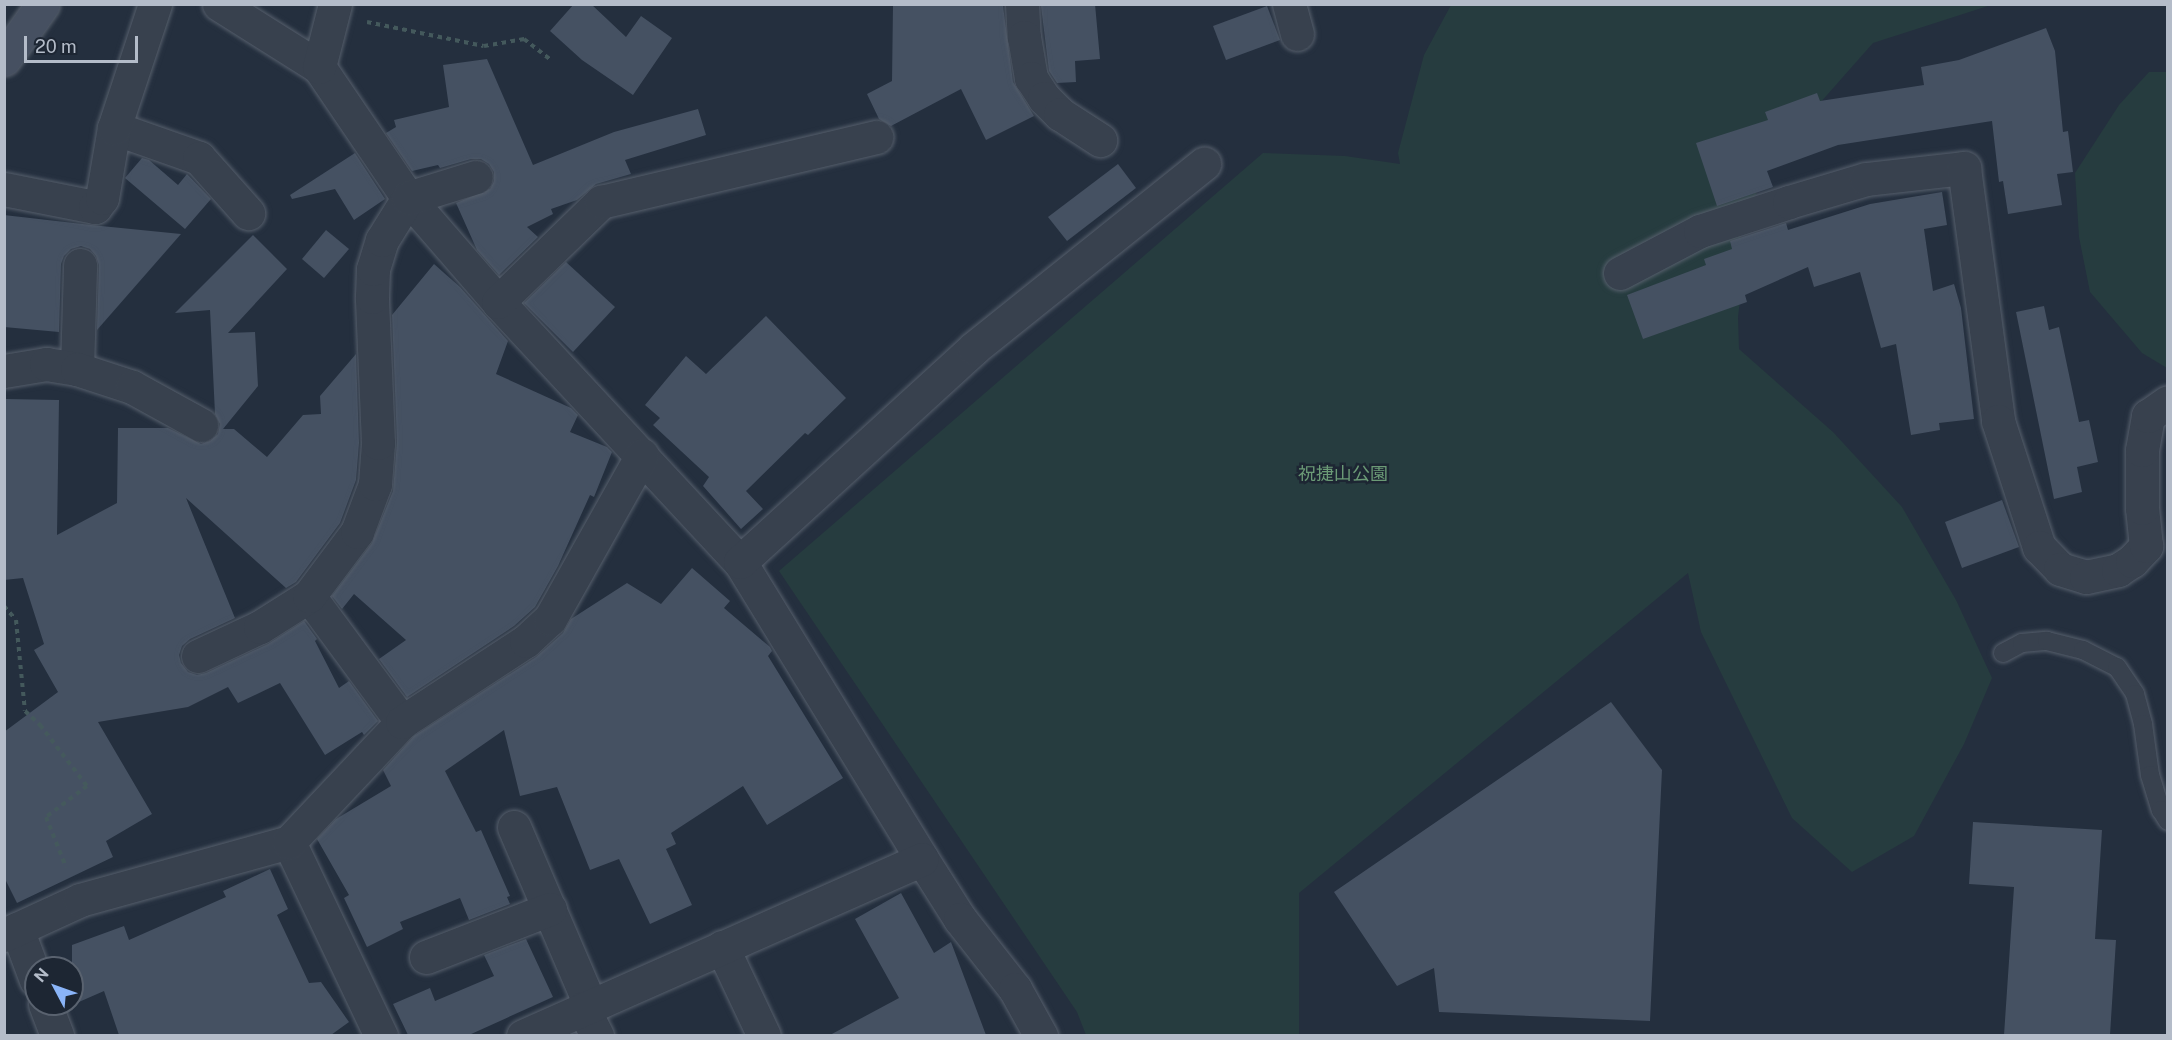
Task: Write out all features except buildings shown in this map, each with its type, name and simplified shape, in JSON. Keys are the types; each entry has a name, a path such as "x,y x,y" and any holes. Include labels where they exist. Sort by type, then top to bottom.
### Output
{"main road":[{"path":"4,59 43,4"}],"street":[{"path":"4,189 95,207 102,198 114,128 156,4"},
{"path":"219,4 319,67 408,198 498,302 740,562 960,919 1015,989 1041,1035"},
{"path":"1022,4 1024,37 1031,78 1044,98 1060,114 1100,140"},
{"path":"319,67 334,9"},
{"path":"114,128 199,158 248,213"},
{"path":"498,302 601,202 876,137"},
{"path":"740,562 974,348 1204,164"},
{"path":"1620,273 1700,231 1789,202 1866,179 1964,168 1998,421 2039,548 2060,569 2086,577 2118,570 2132,561 2146,546 2142,508 2142,450 2148,416 2168,402"},
{"path":"198,656 260,627 309,596 357,532 375,484 378,443 372,297 373,269 382,240 408,198 476,177"},
{"path":"77,369 80,265"},
{"path":"4,371 46,364 77,369 132,387 201,425"},
{"path":"24,958 10,932 80,900 289,842 402,722 526,641 550,619 642,455"},
{"path":"309,596 402,722"},
{"path":"514,827 550,909 590,1016"},
{"path":"289,842 381,1035"},
{"path":"523,1035 590,1016 722,947 922,859"},
{"path":"426,957 550,909"},
{"path":"722,947 764,1035"},
{"path":"50,1016 57,1035"}],"lane":[{"path":"2003,653 2022,643 2047,641 2083,650 2117,667 2135,694 2143,724 2150,775 2161,810 2168,820"}],"path":[{"path":"334,9 399,30 484,46 524,39 551,60"},
{"path":"4,606 16,620 25,711 40,725 87,786 46,817 80,900"}],"green space":[{"name":"祝捷山公園","path":"1451,5 1991,5 1873,43 1775,154 1740,228 1743,276 1738,317 1739,349 1833,432 1902,507 1956,600 1992,678 1964,744 1914,836 1852,872 1792,818 1701,632 1688,573 1299,893 1299,1035 1086,1035 1077,1012 779,571 1263,153 1345,156 1400,164 1398,153 1424,55"},
{"path":"2149,72 2167,72 2167,368 2142,353 2090,292 2079,237 2075,173 2119,105"}]}
